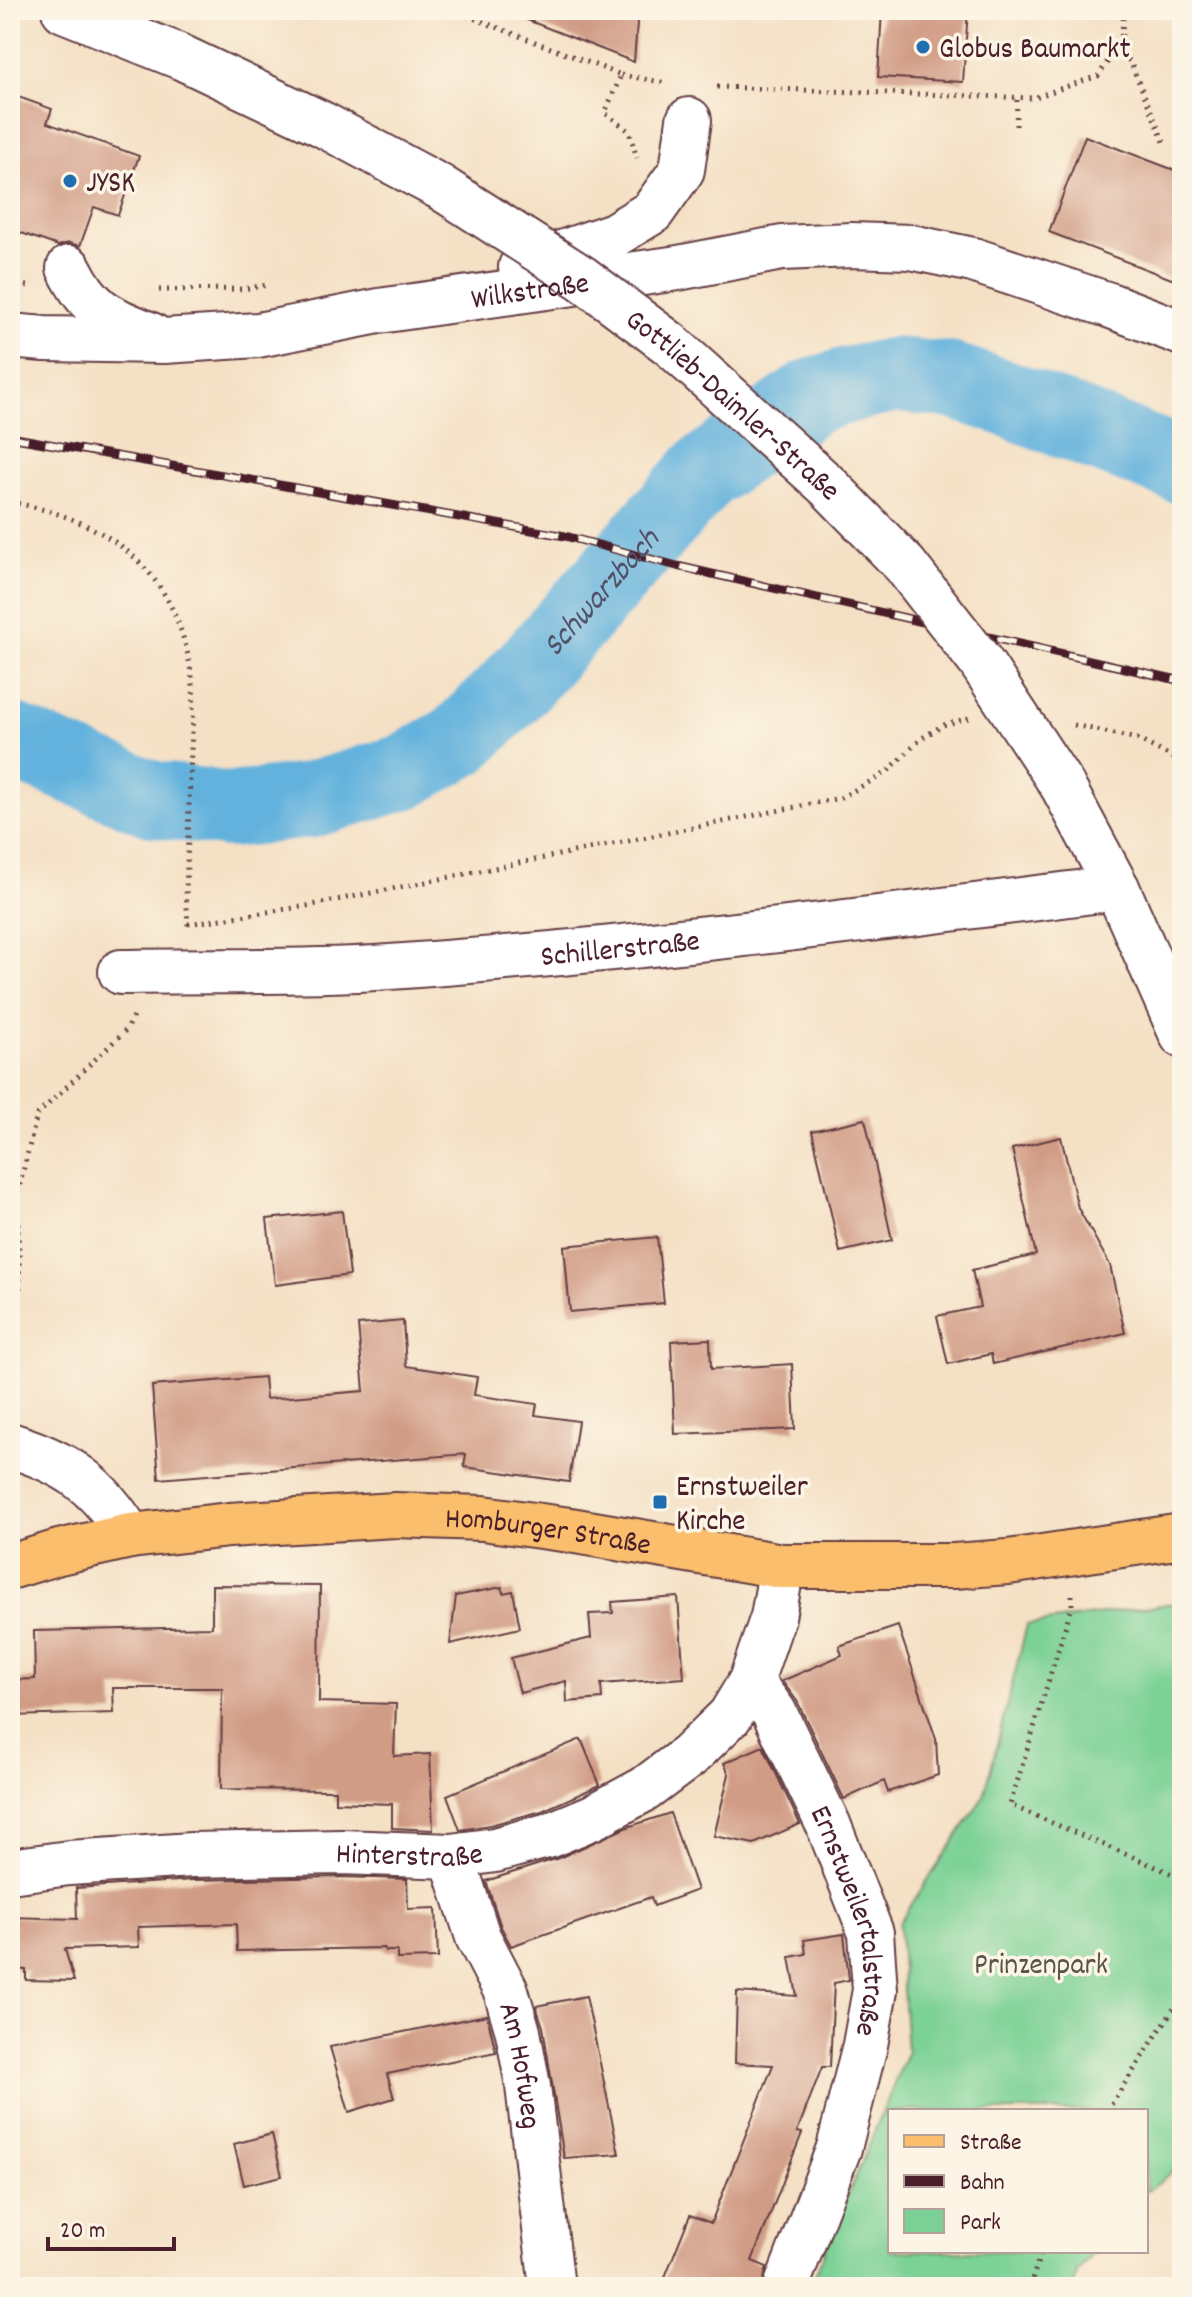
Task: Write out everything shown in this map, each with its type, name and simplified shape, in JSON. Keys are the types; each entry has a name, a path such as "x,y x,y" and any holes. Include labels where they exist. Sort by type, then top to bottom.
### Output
{"main road":[{"name":"Homburger Straße","path":"10,1567 130,1536 321,1518 395,1515 483,1518 782,1566 954,1566 1182,1536"}],"street":[{"name":"Gottlieb-Daimler-Straße","path":"64,10 181,57 322,124 440,187 582,278 670,344 829,487 905,565 924,589 980,661 1062,785 1117,888 1182,1035"},
{"path":"379,311 573,251 614,235 652,212 682,170 692,97"},
{"name":"Wilkstraße","path":"10,336 164,341 258,335 379,311 678,268 782,248 852,245 911,247 973,260 1182,333"},
{"path":"69,268 86,300 110,318 164,341"},
{"name":"Schillerstraße","path":"134,972 291,972 532,955 846,922 1117,888"},
{"path":"10,1445 65,1467 93,1487 113,1508 130,1536"},
{"path":"751,1681 773,1617 782,1566"},
{"name":"Hinterstraße","path":"10,1871 69,1863 192,1855 341,1852 452,1856 495,1850 550,1835 593,1817 645,1789 689,1756 730,1716 751,1681"},
{"name":"Ernstweilertalstraße","path":"751,1681 774,1712 828,1824 871,1933 875,1990 865,2045 839,2148 786,2287"},
{"name":"Am Hofweg","path":"452,1856 478,1937 506,1991 518,2032 528,2086 552,2287"}],"path":[{"path":"621,75 692,97 1033,98 1098,76 1121,42 1124,10"},
{"path":"1115,50 1130,61 1164,142"},
{"path":"1016,126 1017,98"},
{"path":"10,502 85,524 128,550 155,577 172,610 192,674 186,890 188,924 321,904 806,807 840,798 864,786 886,773 922,738 943,725 971,717"},
{"path":"1069,723 1137,739 1182,762"},
{"path":"10,1368 20,1286 17,1196 37,1115 128,1028 134,972"},
{"path":"1069,1553 1072,1605 1010,1805 1182,1878"},
{"path":"1108,2109 1182,1996"},
{"path":"1030,2287 1040,2253"}],"green space":[{"name":"Prinzenpark","path":"1182,1602 1182,2164 1148,2190 1148,2109 888,2109 888,2253 1093,2253 1077,2272 1074,2287 810,2287 907,2053 899,1923 984,1796 1027,1625"}],"building":[{"path":"638,10 634,62 507,12"},
{"name":"Globus Baumarkt","path":"882,10 968,10 963,82 878,77"},
{"name":"JYSK","path":"10,94 52,109 47,123 139,156 118,215 94,207 80,246 69,243 58,246 10,229"},
{"path":"1085,136 1182,173 1182,283 1049,232"},
{"path":"865,1119 892,1240 840,1252 812,1131"},
{"path":"1061,1137 1078,1208 1110,1265 1125,1333 993,1364 991,1354 948,1364 937,1316 980,1307 972,1270 1036,1255 1012,1149"},
{"path":"342,1211 350,1275 275,1285 267,1219"},
{"path":"657,1237 664,1303 570,1312 564,1246"},
{"path":"403,1321 406,1366 477,1377 474,1395 537,1404 535,1415 578,1421 569,1482 464,1467 466,1454 159,1479 152,1386 264,1377 266,1399 364,1391 358,1325"},
{"path":"710,1339 711,1369 792,1364 795,1429 675,1434 671,1341"},
{"path":"212,1585 320,1586 319,1702 396,1704 394,1756 430,1754 433,1830 392,1828 392,1804 335,1802 335,1790 221,1789 222,1688 113,1688 114,1713 10,1716 10,1680 35,1679 34,1631 212,1627"},
{"path":"502,1587 503,1593 513,1591 520,1628 450,1644 456,1596"},
{"path":"678,1597 684,1678 601,1684 602,1699 567,1702 566,1681 520,1693 511,1658 591,1638 589,1614 613,1613 612,1602"},
{"path":"898,1626 936,1739 938,1775 888,1792 884,1781 844,1799 797,1701 782,1681 842,1655 839,1646"},
{"path":"581,1739 600,1785 542,1811 460,1830 447,1795"},
{"path":"763,1746 800,1824 754,1844 714,1836 729,1774 724,1763"},
{"path":"670,1813 697,1890 654,1906 651,1897 511,1946 501,1927 486,1881 559,1858 625,1828"},
{"path":"407,1879 408,1909 436,1908 438,1958 397,1959 397,1951 385,1951 384,1948 237,1951 236,1924 138,1927 139,1947 65,1949 74,1981 26,1980 26,1970 10,1969 10,1917 77,1919 76,1888 193,1880"},
{"path":"844,1934 849,1980 834,1983 830,2067 822,2067 797,2132 802,2133 752,2261 767,2267 762,2287 661,2287 690,2215 711,2223 773,2065 735,2063 737,1992 797,1996 790,1957 806,1954 804,1940"},
{"path":"586,1996 619,2154 564,2158 543,2027 536,2006"},
{"path":"487,2015 496,2052 387,2074 394,2098 349,2112 330,2047"},
{"path":"272,2134 282,2176 244,2185 234,2144"}],"waterway":[{"name":"Schwarzbach","path":"10,740 152,799 230,810 307,801 404,772 459,741 508,694 704,473 811,397 848,385 896,375 949,380 1003,397 1182,466"}],"railway":[{"path":"10,437 565,536 677,566 1182,681"}],"place":[{"name":"Globus Baumarkt","path":"923,47"},
{"name":"JYSK","path":"70,181"},
{"name":"Ernstweiler Kirche","path":"660,1502"}]}
